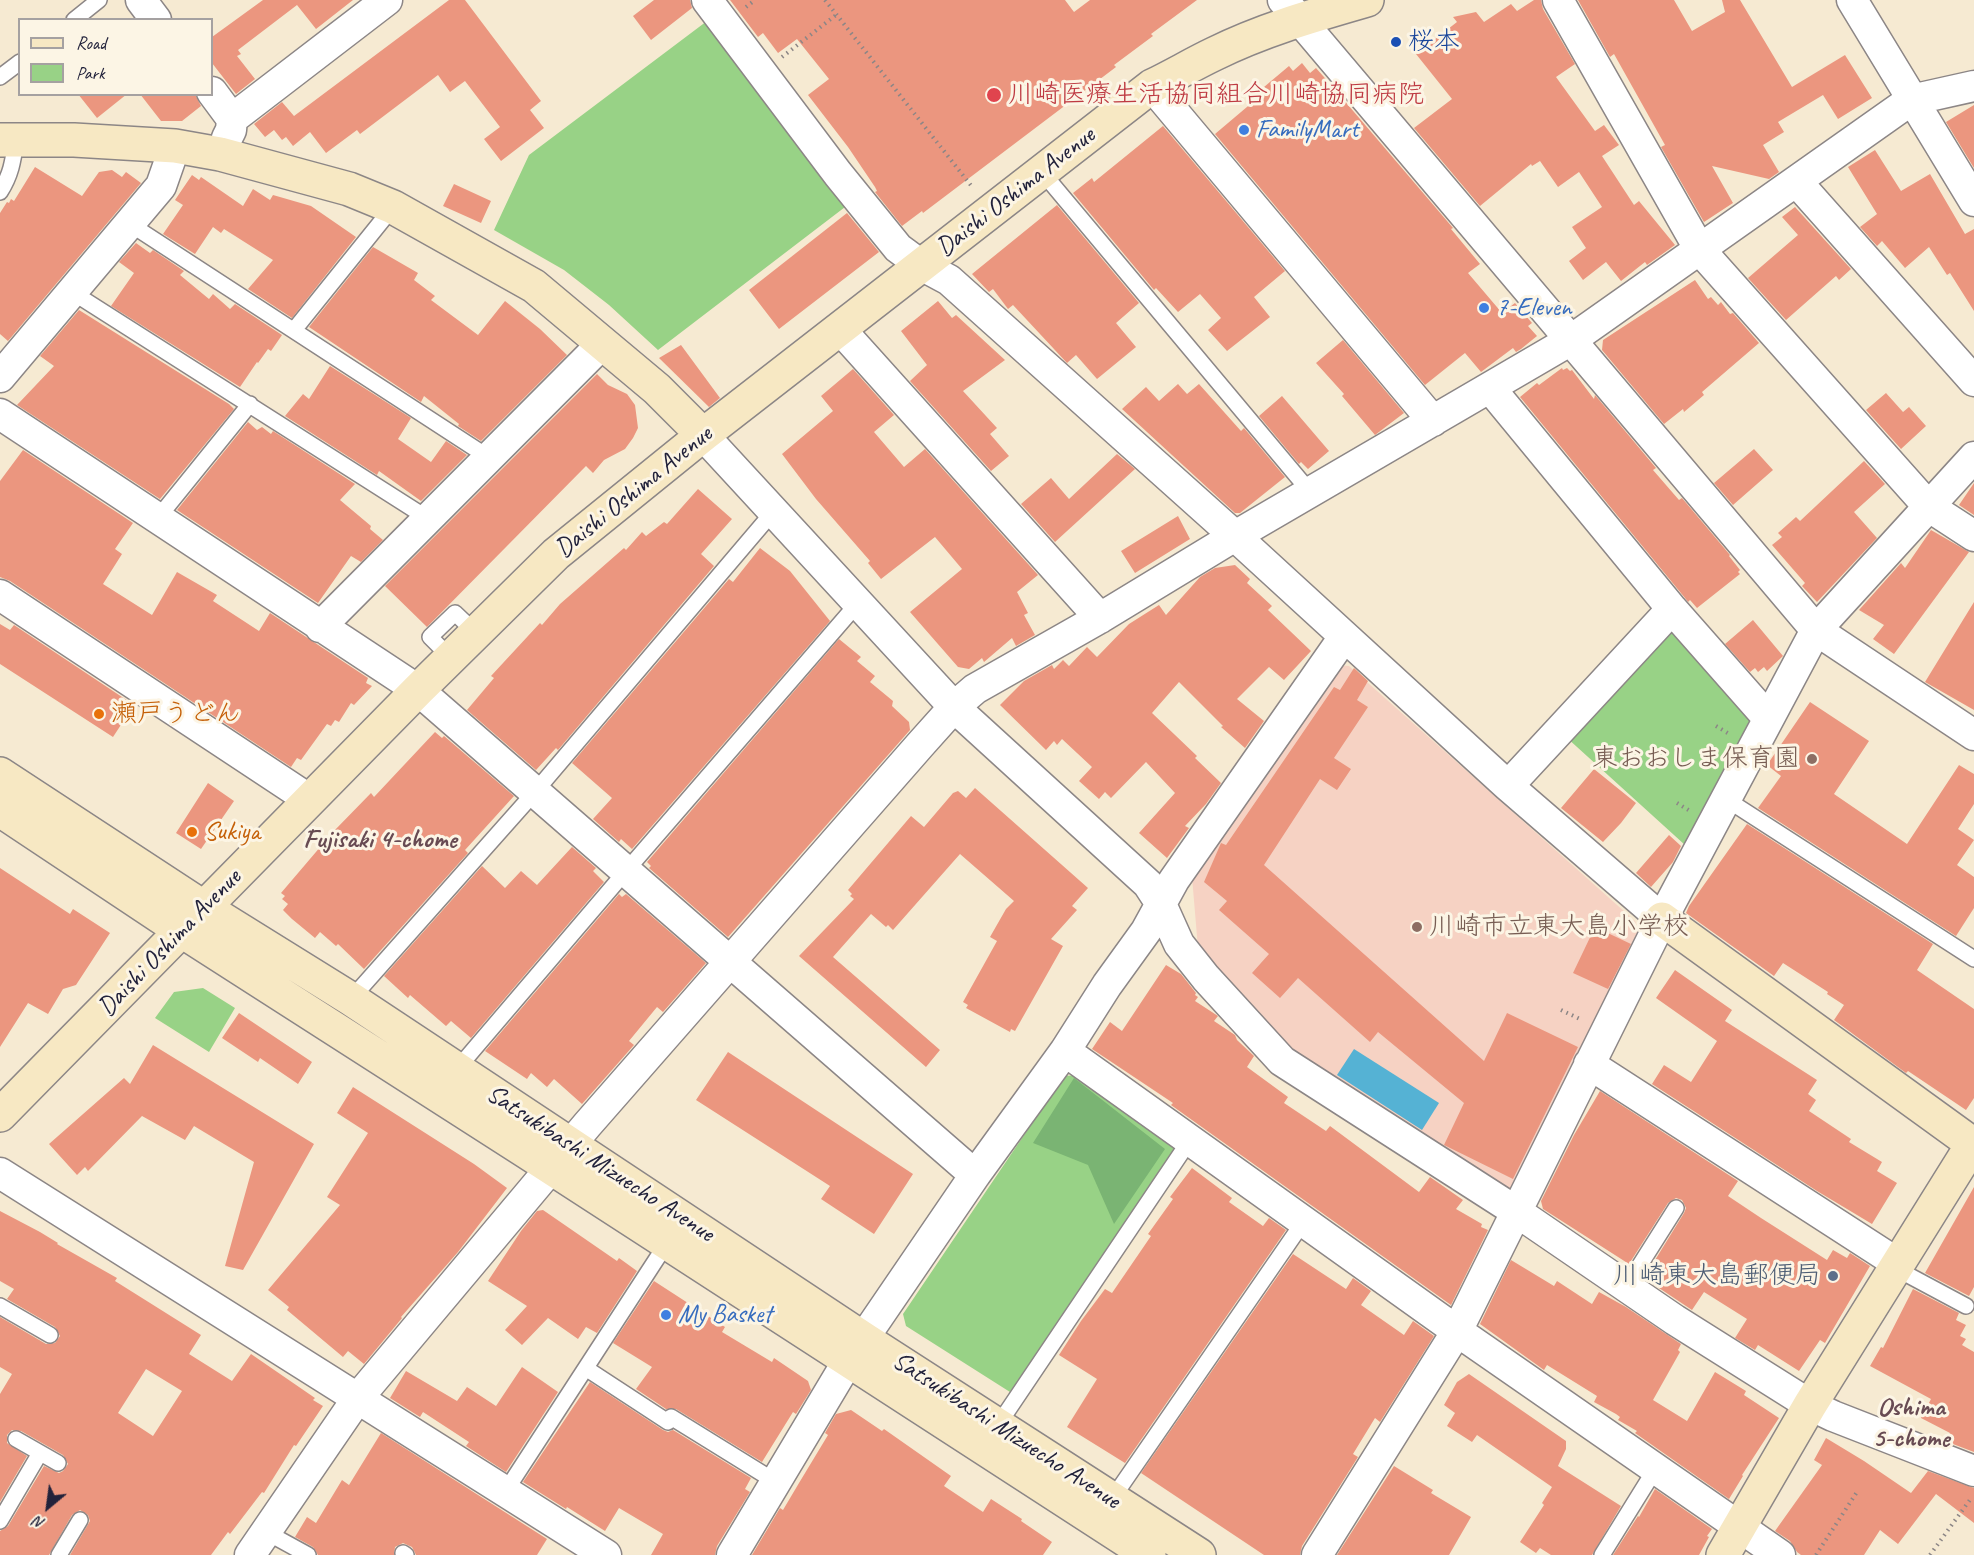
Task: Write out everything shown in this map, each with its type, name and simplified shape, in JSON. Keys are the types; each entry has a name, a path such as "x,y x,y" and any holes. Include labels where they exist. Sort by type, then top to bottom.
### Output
{"street":[{"path":"141,0 154,18"},
{"path":"232,119 387,0"},
{"path":"707,0 838,174 898,248 921,265 949,280 1235,536 1508,786 1662,918 1973,1144 1810,1405 1723,1555"},
{"name":"Daishi Oshima Avenue","path":"0,1115 418,690 556,554 703,435 1152,86 1291,10 1367,0"},
{"path":"1558,0 1700,250 1928,506 1974,536"},
{"path":"1852,0 1974,201"},
{"path":"1291,10 1816,630 1974,735"},
{"path":"1152,86 1433,421"},
{"path":"258,1543 357,1399 561,1156 730,960 954,707 975,689 1100,618 1235,536 1571,340 1911,100 1974,86"},
{"path":"213,93 232,119 231,130 219,154"},
{"path":"8,141 74,140 175,146 219,154 349,189 393,207 534,286 657,389 703,435 954,707 1148,884 1161,904 1179,944 1206,978 1282,1061 1517,1212 1675,1320 1810,1405 1974,1471"},
{"path":"0,377 161,186 175,146"},
{"path":"1797,182 1974,381"},
{"path":"840,329 1100,618"},
{"path":"320,627 603,343"},
{"path":"1490,388 1672,609 1768,718"},
{"path":"0,414 418,690 975,1175"},
{"path":"1317,1555 1457,1330 1662,918 1816,630 1974,457"},
{"path":"0,595 310,800"},
{"path":"1508,786 1672,609"},
{"path":"732,1555 856,1350 975,1175 1065,1051 1107,985 1146,931 1174,880 1344,638"},
{"name":"Satsukibashi Mizuecho Avenue","path":"0,774 203,907 351,999 457,1070 667,1243 856,1350 998,1425 1199,1555"},
{"name":"Satsukibashi Mizuecho Avenue","path":"0,810 182,931 561,1156 856,1350 1149,1555"},
{"path":"1065,1051 1457,1330 1780,1555"},
{"path":"1589,1064 1896,1265"},
{"path":"0,1173 505,1492 567,1545 606,1555"}],"lane":[{"path":"76,18 99,0"},
{"path":"0,77 18,64"},
{"path":"0,192 8,180 12,167 8,141"},
{"path":"1042,172 1311,493"},
{"path":"294,330 393,207"},
{"path":"130,224 488,457"},
{"path":"72,292 427,518"},
{"path":"157,519 250,404"},
{"path":"351,999 534,792 773,512"},
{"path":"457,1070 626,870 858,603"},
{"path":"1726,799 1974,959"},
{"path":"998,1425 1190,1140"},
{"path":"1626,1287 1676,1208"},
{"path":"1112,1498 1304,1221"},
{"path":"505,1492 667,1243"},
{"path":"1896,1265 1966,1306"},
{"path":"0,1306 50,1335"},
{"path":"587,1369 668,1422 671,1417 776,1482"},
{"path":"16,1439 58,1463"},
{"path":"0,1521 40,1453"},
{"path":"1602,1555 1656,1468"},
{"path":"59,1555 80,1520"},
{"path":"258,1543 308,1555"}],"path":[{"path":"825,0 973,189"},
{"path":"762,73 836,15"},
{"path":"1816,1555 1857,1492"},
{"path":"1930,1555 1974,1494"}],"shaded area":[{"name":"川崎市立東大島小学校","path":"1336,665 1349,666 1635,921 1640,933 1517,1187 1507,1191 1294,1056 1198,948 1192,877"}],"green space":[{"path":"711,18 849,204 658,350 609,305 564,270 494,230 529,155"},
{"path":"1670,626 1755,719 1685,845 1566,737"},
{"path":"203,988 235,1008 209,1052 155,1018 174,992"},
{"path":"1077,1075 1179,1149 1010,1392 906,1326 903,1314 1064,1076"},
{"path":"1074,1078 1165,1149 1114,1224 1088,1165 1033,1143"}],"water":[{"path":"1354,1049 1439,1103 1422,1130 1337,1075"}],"building":[{"path":"263,0 353,0 316,29 297,5 238,50 241,54 237,56 255,79 236,94 213,64 213,36"},
{"path":"449,0 465,0 541,101 530,110 544,128 501,161 484,139 500,127 465,81 450,92 438,75 360,134 357,130 326,153 310,132 293,146 286,137 282,140 274,130 265,137 254,124 282,102 294,116"},
{"path":"654,0 690,0 692,8 651,40 633,16"},
{"path":"730,0 1065,0 1074,12 1090,0 1197,0 1151,34 1153,36 1114,65 1116,67 923,213 922,211 902,226 875,192 877,191 875,187 848,147 808,95 829,79 797,39 778,53 763,33 758,37"},
{"path":"1534,0 1541,0 1543,9 1575,64 1556,77 1595,131 1604,125 1619,145 1602,156 1634,205 1639,201 1675,245 1647,265 1645,262 1621,281 1606,262 1583,280 1569,261 1586,248 1572,227 1602,207 1579,172 1558,187 1540,161 1532,166 1531,164 1480,206 1414,128 1452,99 1416,54 1457,22 1453,17 1476,12 1484,22 1511,4 1517,11"},
{"path":"1578,0 1674,0 1692,31 1725,12 1722,0 1740,0 1792,87 1845,55 1872,98 1838,119 1823,95 1778,122 1784,132 1763,145 1779,172 1769,179 1712,166 1733,203 1704,222 1661,147 1665,145 1614,54 1610,57"},
{"path":"1302,63 1310,73 1316,68 1453,228 1451,229 1480,264 1468,273 1502,313 1515,303 1532,323 1528,326 1537,336 1521,349 1516,352 1513,348 1481,372 1465,353 1425,385 1215,134 1267,90 1264,87 1289,66 1293,71"},
{"path":"80,96 124,96 97,118"},
{"path":"142,96 196,96 201,106 182,121 161,121"},
{"path":"1974,105 1974,168 1946,122"},
{"path":"1163,126 1285,271 1254,297 1270,317 1227,351 1208,330 1221,318 1200,294 1178,312 1156,288 1154,290 1073,193 1092,178 1094,182"},
{"path":"1875,150 1901,191 1930,174 1965,234 1974,229 1974,311 1950,273 1947,275 1929,247 1905,268 1882,241 1877,246 1860,227 1877,214 1848,167"},
{"path":"35,167 82,196 99,172 112,170 122,177 126,172 141,183 8,341 0,334 0,213 7,202 9,203 11,199 14,201"},
{"path":"192,175 199,180 201,177 243,206 253,189 270,200 273,195 311,206 356,237 292,318 248,289 273,260 224,229 221,233 213,227 195,254 163,234 183,205 175,200"},
{"path":"454,184 491,201 481,223 443,206"},
{"path":"1057,205 1139,303 1116,323 1136,347 1097,379 1076,355 1067,363 1013,305 1008,309 993,289 989,292 972,274"},
{"path":"1795,207 1851,269 1839,280 1836,276 1786,320 1748,278 1798,235 1782,217"},
{"path":"847,213 879,252 779,329 749,290"},
{"path":"136,243 150,253 153,250 184,271 180,275 209,299 213,294 230,309 235,304 282,335 271,351 268,349 257,362 240,387 111,306 134,273 119,262"},
{"path":"373,247 418,273 414,280 435,296 431,300 478,335 505,301 540,329 567,355 481,441 458,426 459,424 424,396 421,402 309,327"},
{"path":"1695,280 1708,299 1711,297 1718,305 1721,302 1759,343 1702,392 1704,395 1684,412 1683,409 1664,424 1602,350 1603,340"},
{"path":"938,301 952,318 956,315 1005,360 963,391 997,428 990,434 1009,456 991,471 910,381 927,365 901,331"},
{"path":"79,310 234,409 160,499 17,405 54,366 40,356"},
{"path":"1343,340 1404,413 1375,435 1342,396 1344,394 1316,363"},
{"path":"681,345 720,398 709,407 659,358"},
{"path":"330,366 411,418 398,439 431,462 446,441 467,455 421,501 379,471 377,475 285,416 303,394 309,399"},
{"path":"1562,368 1572,370 1594,399 1595,395 1656,468 1653,470 1679,500 1682,498 1740,570 1738,572 1740,574 1697,608 1690,600 1688,602 1520,397 1537,383 1539,385"},
{"path":"853,369 894,415 874,432 904,467 925,449 1038,575 1017,592 1028,613 1024,615 1035,635 1016,646 1012,638 984,662 982,658 969,669 958,667 910,612 962,569 935,537 881,579 868,563 870,561 816,499 782,454 833,411 821,396"},
{"path":"597,374 608,385 627,394 635,405 638,428 633,438 625,449 604,460 593,473 586,466 427,627 385,586"},
{"path":"1178,384 1187,394 1199,384 1241,431 1244,428 1285,477 1240,513 1235,513 1122,409 1146,387 1159,401"},
{"path":"1886,393 1903,412 1909,407 1926,426 1901,449 1866,410"},
{"path":"1282,396 1329,451 1308,469 1301,462 1299,464 1259,416"},
{"path":"248,422 257,430 262,427 271,434 273,431 355,484 340,500 371,526 370,529 383,540 361,562 351,556 318,603 177,510"},
{"path":"1754,449 1773,470 1733,505 1714,483"},
{"path":"23,450 133,523 115,549 122,554 103,584 152,615 177,572 217,595 213,601 259,631 270,613 368,678 366,683 372,686 354,705 351,703 339,722 335,720 331,726 327,724 301,760 297,758 291,767 10,581 0,577 0,481"},
{"path":"1117,454 1135,469 1055,542 1021,504 1051,478 1069,499"},
{"path":"1864,461 1885,484 1854,512 1877,538 1817,602 1802,586 1805,583 1772,545 1782,537 1778,533 1796,517 1800,521"},
{"path":"1974,483 1974,515 1959,505"},
{"path":"698,489 732,519 701,554 714,566 558,750 556,748 536,770 467,710 494,678 491,676 540,623 542,625 560,604 624,548 626,550 642,532 646,536 664,522 667,524"},
{"path":"1178,516 1190,539 1135,573 1121,551"},
{"path":"1931,530 1969,552 1894,654 1873,639 1884,625 1859,610 1901,563 1905,568"},
{"path":"760,548 790,571 830,621 632,849 621,839 619,842 593,819 612,798 572,763 729,579 733,582"},
{"path":"1235,565 1250,579 1247,583 1272,606 1268,610 1311,651 1284,680 1269,667 1237,699 1264,721 1245,748 1221,727 1223,726 1179,682 1152,713 1197,756 1195,758 1221,783 1206,804 1185,826 1189,828 1167,858 1139,833 1175,793 1146,762 1111,798 1105,792 1099,799 1079,781 1092,767 1062,739 1057,745 1054,741 1046,750 1000,705 1024,681 1052,665 1054,669 1063,660 1069,666 1087,647 1097,657 1129,624 1159,605 1166,615 1200,577 1215,568"},
{"path":"1974,602 1974,710 1925,682"},
{"path":"1753,620 1783,656 1767,671 1764,667 1758,672 1755,668 1750,672 1725,644"},
{"path":"0,624 10,630 14,625 134,705 113,737 0,664"},
{"path":"839,639 861,657 857,661 875,676 870,682 893,701 892,706 909,722 910,730 728,937 649,868 651,866 647,862"},
{"path":"1354,668 1368,681 1357,700 1368,707 1334,758 1351,769 1337,790 1320,779 1264,865 1484,1061 1507,1013 1578,1047 1513,1179 1444,1145 1464,1103 1378,1032 1370,1042 1298,978 1280,998 1252,973 1269,954 1219,910 1227,901 1204,882 1221,843 1226,845 1334,687 1340,690"},
{"path":"1810,702 1869,741 1834,794 1907,844 1959,765 1974,774 1974,804 1958,829 1974,840 1957,865 1974,877 1974,908 1956,936 1758,808 1781,776 1767,765"},
{"path":"435,732 442,738 444,736 514,796 465,850 468,853 364,969 338,944 336,946 320,932 315,938 292,919 283,910 288,904 282,899 285,896 281,893 333,832 371,793 374,797"},
{"path":"1594,769 1636,803 1603,842 1561,808"},
{"path":"208,783 234,801 201,849 176,833"},
{"path":"975,788 1088,888 1072,906 1077,910 1051,939 1063,946 1015,1031 1011,1029 1010,1032 966,1008 968,1005 963,1002 997,941 990,937 1006,909 1014,901 960,854 893,930 871,914 833,957 940,1050 926,1067 799,956 854,899 848,890 911,816 924,827 953,793 958,791 966,798"},
{"path":"1747,824 1933,944 1917,970 1974,1009 1974,1098 1966,1110 1908,1071 1906,1073 1834,1020 1844,1005 1827,994 1828,992 1783,963 1774,976 1686,913"},
{"path":"1669,835 1681,846 1673,862 1651,887 1636,873"},
{"path":"572,847 596,868 593,871 604,882 471,1038 451,1021 446,1026 410,995 408,998 384,976 482,866 505,888 521,871 537,885"},
{"path":"0,868 70,914 73,909 110,933 76,985 63,989 48,1014 28,1003 0,1047"},
{"path":"619,894 622,897 626,894 706,963 663,1012 657,1007 629,1041 634,1045 582,1104 554,1079 547,1087 531,1073 527,1079 485,1051"},
{"path":"1595,927 1631,944 1608,989 1573,973"},
{"path":"1166,965 1181,974 1196,993 1198,997 1195,1001 1218,1016 1214,1021 1235,1035 1237,1040 1254,1056 1247,1067 1288,1097 1284,1103 1326,1131 1330,1126 1419,1192 1430,1177 1463,1200 1456,1209 1488,1230 1451,1305 1171,1105 1173,1103 1092,1049 1110,1022 1122,1031"},
{"path":"1675,970 1732,1010 1725,1021 1817,1080 1808,1094 1816,1100 1809,1111 1851,1139 1849,1142 1882,1162 1877,1171 1897,1183 1872,1224 1652,1084 1664,1065 1691,1082 1717,1041 1656,998"},
{"path":"239,1013 312,1062 298,1084 260,1058 258,1062 222,1038"},
{"path":"153,1045 314,1144 243,1270 225,1266 254,1162 194,1126 185,1140 142,1116 88,1171 85,1167 77,1175 49,1144 124,1078 130,1084"},
{"path":"728,1052 913,1174 874,1234 821,1199 830,1186 696,1100"},
{"path":"353,1087 474,1164 507,1188 458,1252 401,1317 364,1364 348,1351 343,1357 287,1310 289,1307 268,1290 340,1205 327,1197 368,1133 337,1113"},
{"path":"1600,1091 1738,1181 1728,1196 1761,1218 1827,1260 1833,1250 1847,1258 1850,1253 1870,1266 1825,1343 1820,1340 1799,1371 1758,1345 1755,1350 1735,1338 1747,1319 1704,1292 1692,1310 1644,1278 1684,1213 1686,1208 1682,1200 1676,1198 1668,1203 1629,1264 1543,1209 1541,1201 1574,1135"},
{"path":"1192,1168 1232,1198 1229,1202 1263,1226 1269,1218 1286,1230 1125,1463 1067,1427 1097,1379 1059,1355 1105,1289 1112,1293 1151,1236 1148,1234 1173,1199 1170,1197"},
{"path":"1974,1187 1974,1287 1969,1296 1925,1273"},
{"path":"543,1210 617,1261 619,1258 637,1271 597,1333 586,1327 578,1339 548,1318 522,1345 505,1330 527,1306 488,1281 521,1231 537,1211"},
{"path":"0,1211 117,1278 115,1281 201,1335 189,1354 232,1381 251,1354 315,1398 313,1400 323,1406 296,1446 294,1445 264,1493 262,1492 211,1555 70,1555 90,1521 88,1515 80,1510 72,1515 49,1555 0,1555 0,1531 8,1526 44,1466 59,1473 68,1464 63,1455 21,1431 12,1430 7,1435 7,1443 27,1456 0,1502 0,1394 12,1374 0,1367 0,1317 46,1344 55,1343 60,1336 55,1327 7,1299 14,1289 0,1281","holes":["146,1369 182,1391 153,1436 118,1413"]},
{"path":"1293,1254 1346,1289 1353,1278 1371,1291 1361,1305 1404,1335 1413,1321 1434,1336 1380,1422 1375,1418 1353,1454 1358,1457 1302,1546 1300,1555 1264,1555 1141,1473"},
{"path":"1511,1260 1554,1286 1557,1281 1592,1304 1599,1292 1681,1344 1678,1350 1680,1352 1653,1400 1687,1421 1715,1372 1746,1391 1744,1395 1779,1418 1729,1499 1635,1433 1637,1431 1618,1420 1620,1417 1616,1414 1594,1402 1597,1396 1547,1365 1544,1370 1480,1324"},
{"path":"654,1281 725,1327 722,1332 772,1362 774,1358 808,1381 811,1390 796,1414 793,1412 762,1462 676,1409 666,1409 636,1389 652,1367 613,1343"},
{"path":"1913,1289 1959,1313 1956,1320 1966,1325 1960,1336 1966,1339 1962,1345 1974,1352 1974,1452 1945,1441 1950,1433 1921,1418 1931,1399 1870,1366 1881,1347 1883,1348"},
{"path":"522,1367 558,1392 506,1472 466,1446 469,1442 423,1412 420,1417 390,1398 406,1371 457,1401 467,1387 496,1406"},
{"path":"1469,1374 1566,1441 1566,1449 1558,1466 1621,1506 1592,1555 1551,1555 1540,1548 1536,1553 1520,1542 1544,1505 1542,1503 1552,1487 1477,1435 1472,1442 1447,1426 1455,1413 1444,1405 1457,1382"},
{"path":"590,1382 663,1430 668,1432 673,1430 751,1478 745,1489 750,1492 717,1546 715,1555 651,1555 663,1534 619,1508 605,1531 523,1482"},
{"path":"851,1410 882,1431 884,1429 951,1476 944,1486 983,1512 991,1499 1022,1519 1021,1521 1052,1542 1043,1555 752,1555 780,1508 783,1510 828,1435 825,1433 836,1414"},
{"path":"381,1433 547,1539 537,1555 416,1555 412,1547 403,1543 395,1547 394,1555 318,1555 313,1547 295,1537 307,1517 316,1523 342,1480 349,1485"},
{"path":"1826,1438 1911,1493 1928,1471 1974,1488 1974,1523 1936,1494 1898,1544 1880,1530 1864,1555 1801,1555 1790,1541 1775,1531 1822,1465 1814,1460"},
{"path":"1394,1466 1433,1490 1431,1493 1471,1517 1449,1555 1337,1555"},
{"path":"1655,1489 1712,1529 1699,1555 1613,1555"}],"place":[{"name":"桜本","path":"1396,42"},
{"name":"川崎医療生活協同組合川崎協同病院","path":"994,95"},
{"name":"FamilyMart","path":"1244,130"},
{"name":"7-Eleven","path":"1484,308"},
{"name":"瀬戸うどん","path":"99,714"},
{"name":"東おおしま保育園","path":"1812,759"},
{"name":"Sukiya","path":"192,832"},
{"name":"川崎市立東大島小学校","path":"1417,927"},
{"name":"川崎東大島郵便局","path":"1833,1276"},
{"name":"My Basket","path":"666,1315"}],"district":[{"name":"Fujisaki 4-chome","path":"380,840"},
{"name":"Oshima 5-chome","path":"1911,1424"}]}
